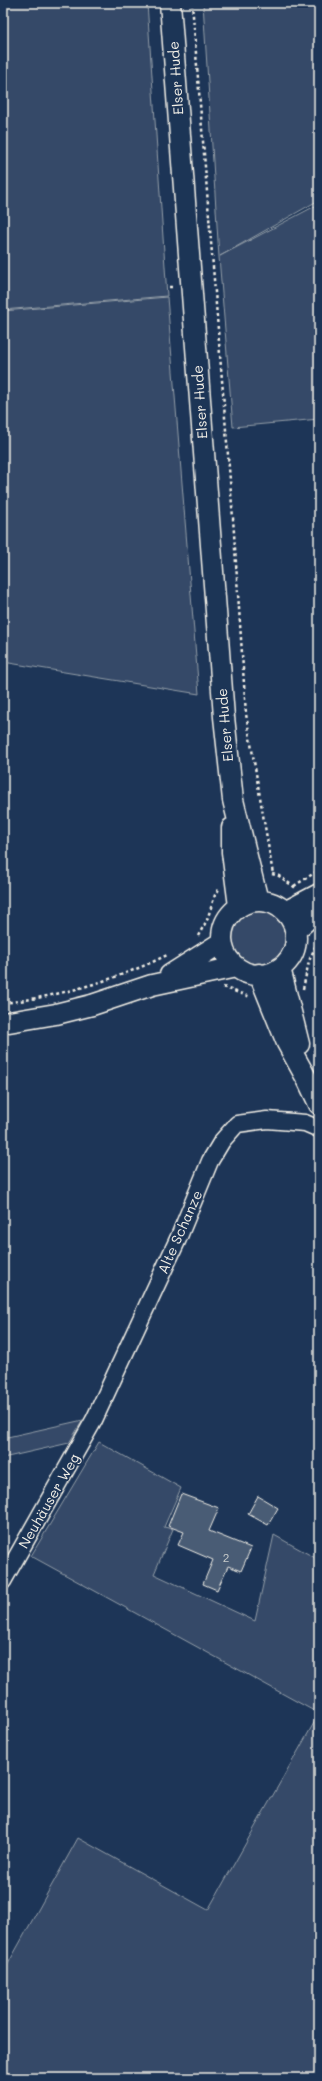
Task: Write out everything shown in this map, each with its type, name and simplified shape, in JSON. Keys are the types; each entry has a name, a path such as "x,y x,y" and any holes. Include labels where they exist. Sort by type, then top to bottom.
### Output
{"street":[{"name":"Elser Hude","path":"170,3 224,716 233,800 232,852 239,906"},
{"name":"Elser Hude","path":"233,800 258,901"},
{"path":"285,912 319,894"},
{"path":"258,901 273,904 285,912 295,931 292,952 280,968 267,974 243,971 236,967 226,956 222,942 222,934 226,922 239,906 258,901"},
{"path":"295,931 319,909"},
{"path":"152,985 222,942"},
{"path":"3,1023 56,1014 92,1005 152,985 236,967"},
{"path":"280,968 308,1081"},
{"path":"259,974 287,1043 319,1104"},
{"name":"Alte Schanze","path":"94,1420 178,1239 210,1161 222,1141 238,1124 267,1120 306,1123 319,1129"},
{"name":"Neuhäuser Weg","path":"3,1581 94,1420"}],"path":[{"path":"192,3 233,518 246,714 273,874 294,886 319,870"},
{"path":"196,940 208,920 215,895 220,888"},
{"path":"305,983 310,961 319,938"},
{"path":"3,1003 80,988 151,963 170,953"}],"shaded area":[{"path":"3,3 147,3 167,296 3,310"},
{"path":"203,3 319,3 319,200 220,256 319,204 319,419 233,427 219,257"},
{"path":"167,297 199,694 3,662 3,311"},
{"path":"258,911 268,913 277,919 283,928 285,938 283,948 277,957 268,963 258,965 248,963 239,957 233,948 231,938 233,928 239,919 248,913"},
{"path":"83,1420 69,1443 3,1458 3,1438"},
{"path":"99,1442 181,1488 164,1527 173,1529 154,1574 255,1621 274,1535 319,1560 319,1707 316,1712 31,1556"},
{"path":"319,1714 319,2078 3,2078 3,1973 78,1838 208,1910"}],"building":[{"path":"181,1494 219,1508 209,1531 251,1548 241,1571 228,1566 217,1590 203,1584 213,1560 178,1545 184,1532 168,1526"},
{"path":"258,1496 278,1508 268,1525 248,1514"}]}
